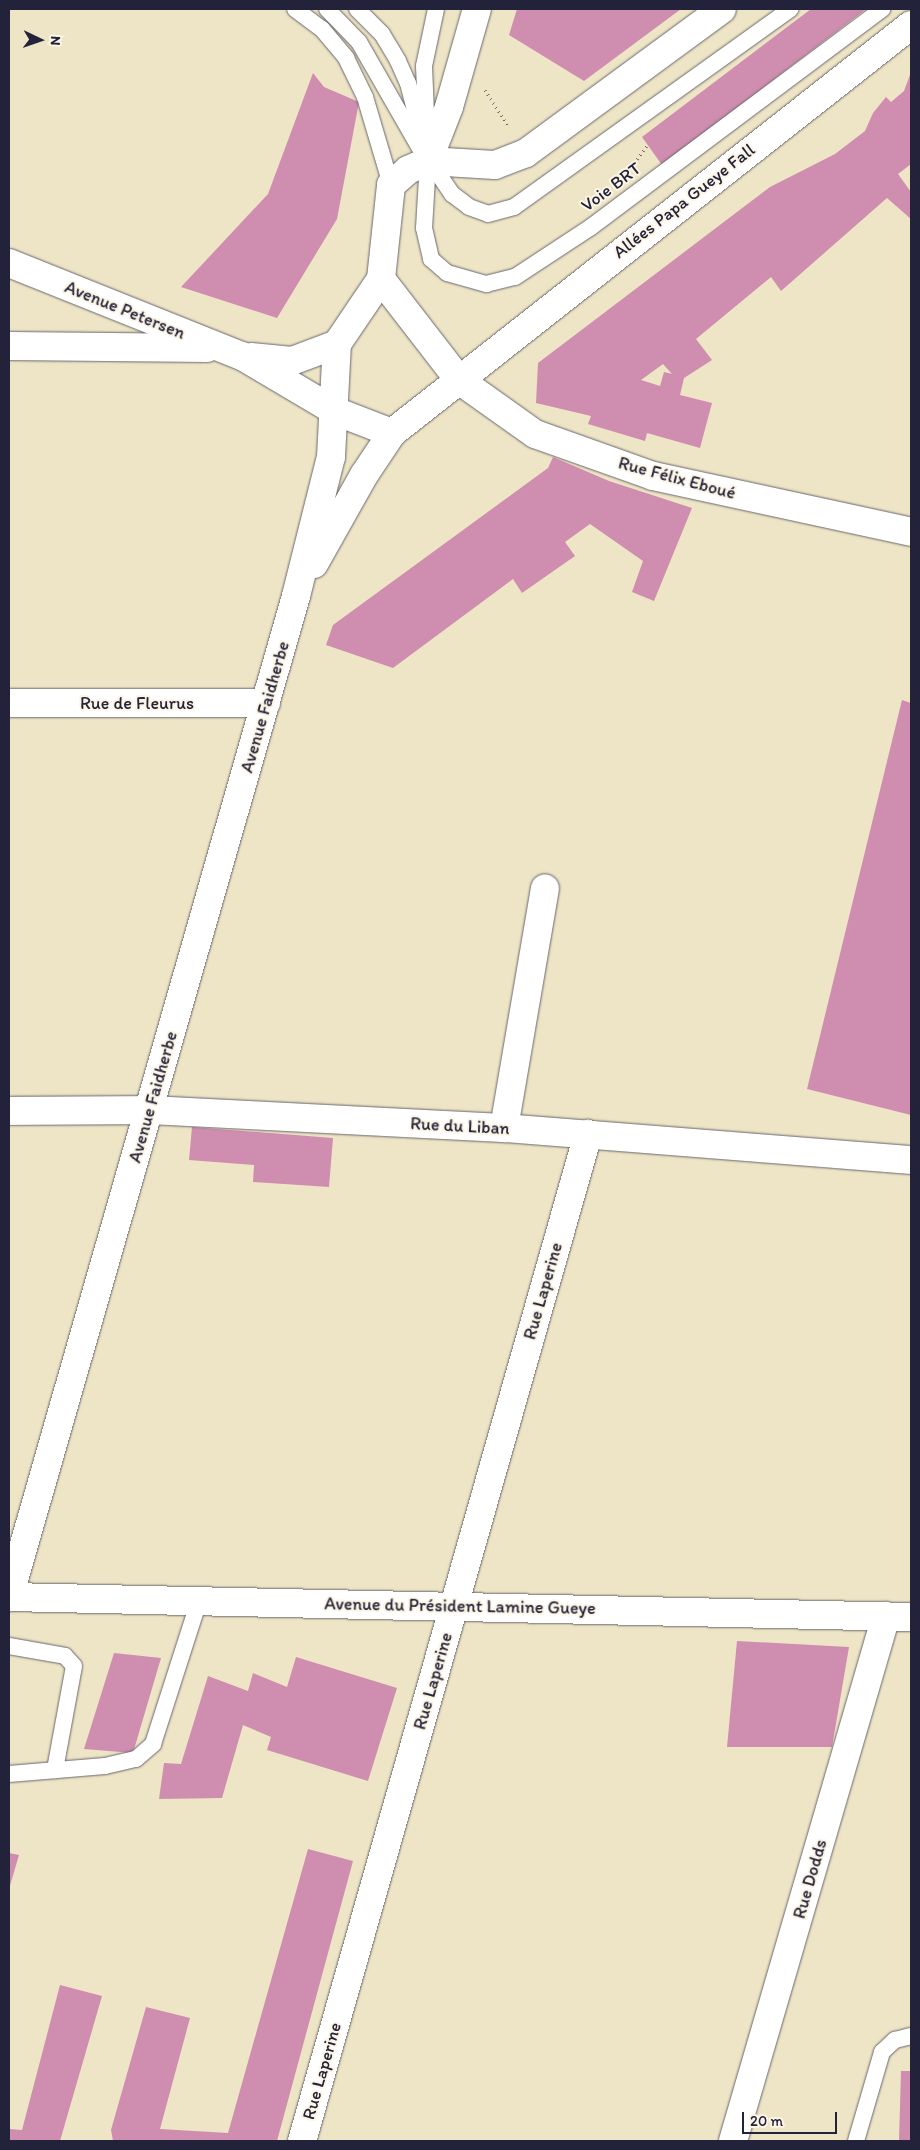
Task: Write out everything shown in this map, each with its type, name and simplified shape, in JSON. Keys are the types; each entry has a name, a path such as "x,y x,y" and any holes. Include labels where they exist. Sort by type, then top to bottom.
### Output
{"street":[{"path":"428,161 449,107 477,9"},
{"path":"337,344 381,279 391,185 408,170 428,161 495,165 526,153 722,9"},
{"name":"Allées Papa Gueye Fall","path":"392,433 911,25"},
{"name":"Avenue Petersen","path":"9,263 233,352 335,411 392,433"},
{"name":"Rue Félix Eboué","path":"381,279 460,380 536,434 653,476 911,532"},
{"name":"Avenue Petersen","path":"233,352 292,361 337,344"},
{"name":"Avenue Faidherbe","path":"9,1598 296,596 331,457 335,411 337,344"},
{"path":"9,346 233,352"},
{"name":"Avenue Faidherbe","path":"296,596 364,475 392,433"},
{"name":"Rue de Fleurus","path":"9,703 266,702"},
{"path":"504,1128 545,888"},
{"name":"Rue du Liban","path":"9,1111 149,1110 504,1128 911,1160"},
{"name":"Rue Laperine","path":"302,2141 588,1134"},
{"name":"Avenue du Président Lamine Gueye","path":"9,1598 899,1616"},
{"name":"Rue Dodds","path":"733,2141 899,1616"}],"lane":[{"path":"295,9 322,28 346,58 365,97 391,185"},
{"path":"327,9 359,42 428,161"},
{"name":"Voie BRT","path":"357,9 382,34 408,84 428,161 452,194 469,207 488,214 514,207 791,9"},
{"name":"Voie BRT","path":"436,9 424,66 428,161 424,228 431,259 447,273 464,280 486,284 515,278 591,227 882,9"},
{"path":"9,1774 136,1759 153,1744 199,1601"},
{"path":"9,1646 65,1656 74,1666 75,1676 54,1770"},
{"path":"856,2141 882,2052 896,2040 911,2036"}],"building":[{"path":"517,9 681,9 584,81 509,35"},
{"path":"811,9 866,9 662,165 642,137"},
{"path":"911,72 911,164 898,174 911,192 911,219 887,198 781,291 771,277 696,339 712,360 684,378 680,395 712,403 700,448 647,433 645,441 588,424 591,416 536,403 538,363 770,187 835,154 865,131 873,113 886,97 891,102 904,91","holes":["663,364 672,374 664,372 660,386 641,380"]},
{"path":"313,73 324,87 359,102 337,219 277,318 181,287 268,194"},
{"path":"553,457 609,481 692,508 654,601 632,592 643,561 590,524 565,542 575,556 522,593 513,579 393,668 326,645 333,625 548,468"},
{"path":"902,700 911,703 911,1115 807,1089"},
{"path":"192,1127 333,1138 329,1187 253,1182 254,1165 189,1160"},
{"path":"737,1641 849,1647 832,1747 727,1747"},
{"path":"114,1653 161,1658 133,1753 84,1749"},
{"path":"296,1657 397,1688 368,1781 267,1750 271,1737 243,1725 222,1798 159,1799 164,1763 181,1764 208,1676 248,1691 253,1673 287,1687"},
{"path":"308,1849 353,1861 277,2141 113,2141 111,2130 146,2007 190,2018 160,2129 228,2133"},
{"path":"9,1853 19,1855 9,1889"},
{"path":"60,1985 102,1996 60,2141 9,2141 9,2129 22,2130"},
{"path":"901,2071 911,2071 911,2141 899,2141"}]}
